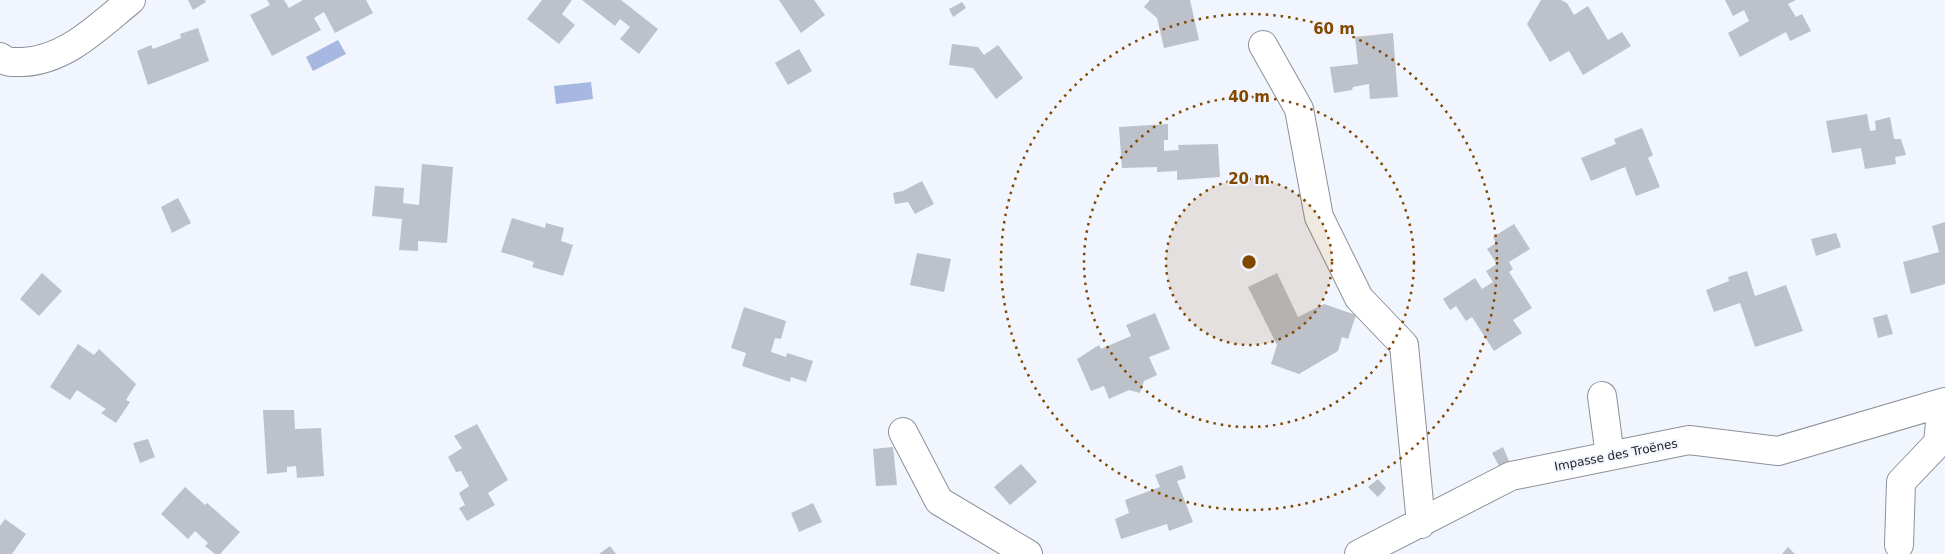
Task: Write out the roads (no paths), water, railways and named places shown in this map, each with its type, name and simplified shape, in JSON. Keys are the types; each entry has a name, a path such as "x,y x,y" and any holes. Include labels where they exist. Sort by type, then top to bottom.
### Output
{"street":[{"path":"0,57 7,62 39,62 75,44 131,0"},
{"path":"1263,45 1300,109 1319,217 1359,298 1404,345 1421,524"},
{"path":"1602,396 1610,456"},
{"path":"1899,545 1901,482 1938,443 1943,402"},
{"name":"Impasse des Troënes","path":"1359,554 1421,524 1511,476 1689,440 1778,451 1943,402"},
{"path":"903,432 939,501 1028,554"}],"water":[{"path":"338,40 346,54 313,71 306,57"},
{"path":"591,82 593,99 556,104 554,86"}]}
